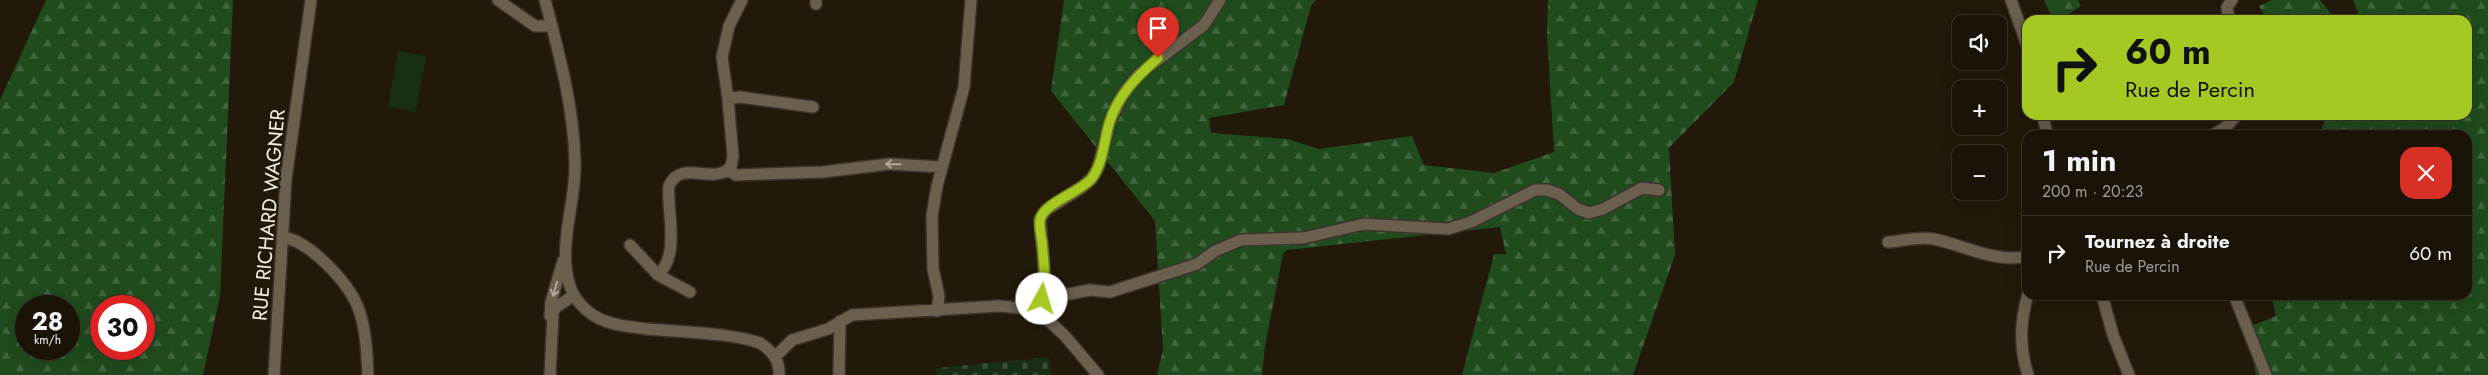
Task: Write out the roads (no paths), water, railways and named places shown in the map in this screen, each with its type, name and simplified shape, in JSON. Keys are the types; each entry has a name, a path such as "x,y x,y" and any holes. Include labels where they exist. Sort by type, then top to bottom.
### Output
{"street":[{"name":"RUE RICHARD WAGNER","path":"274,375 288,161 311,0"},
{"path":"498,0 535,26 552,26"},
{"path":"545,0 570,113 575,162 575,180 565,252 551,302 550,375"},
{"path":"728,170 733,156 722,57 729,26 742,0"},
{"path":"936,311 939,296 934,278 931,227 934,201 942,167 964,87 971,0"},
{"path":"1042,299 1045,281 1040,219 1046,210 1081,188 1092,178 1098,168 1110,121 1125,90 1139,74 1204,24 1220,0"},
{"path":"2011,0 2022,31"},
{"path":"2226,2 2228,15"},
{"path":"728,99 740,97 813,107"},
{"path":"2221,130 2232,120"},
{"path":"658,275 666,266 671,241 669,187 676,176 686,172 715,174 728,170 736,175 823,172 889,164 942,167"},
{"path":"1030,309 1042,299 1090,290 1110,292 1196,264 1216,251 1241,240 1303,238 1364,224 1448,229 1471,222 1535,190 1547,190 1559,194 1578,209 1589,213 1603,209 1642,188 1659,190"},
{"path":"283,237 302,245 321,259 355,301 360,311 367,353 368,375"},
{"path":"1888,242 1932,238 1974,252 2008,257 2022,256"},
{"path":"630,245 658,275 690,292"},
{"path":"565,252 567,277 574,295 591,314 610,322 754,341 765,346 776,356 779,363 779,375"},
{"path":"551,328 555,308 574,295"},
{"path":"2026,300 2022,315 2021,336 2028,375"},
{"path":"2103,300 2129,375"},
{"path":"2236,300 2266,375"},
{"path":"776,356 792,340 828,329 852,315 999,306 1030,309 1046,318 1065,336 1098,375"},
{"path":"839,375 840,321"}]}
